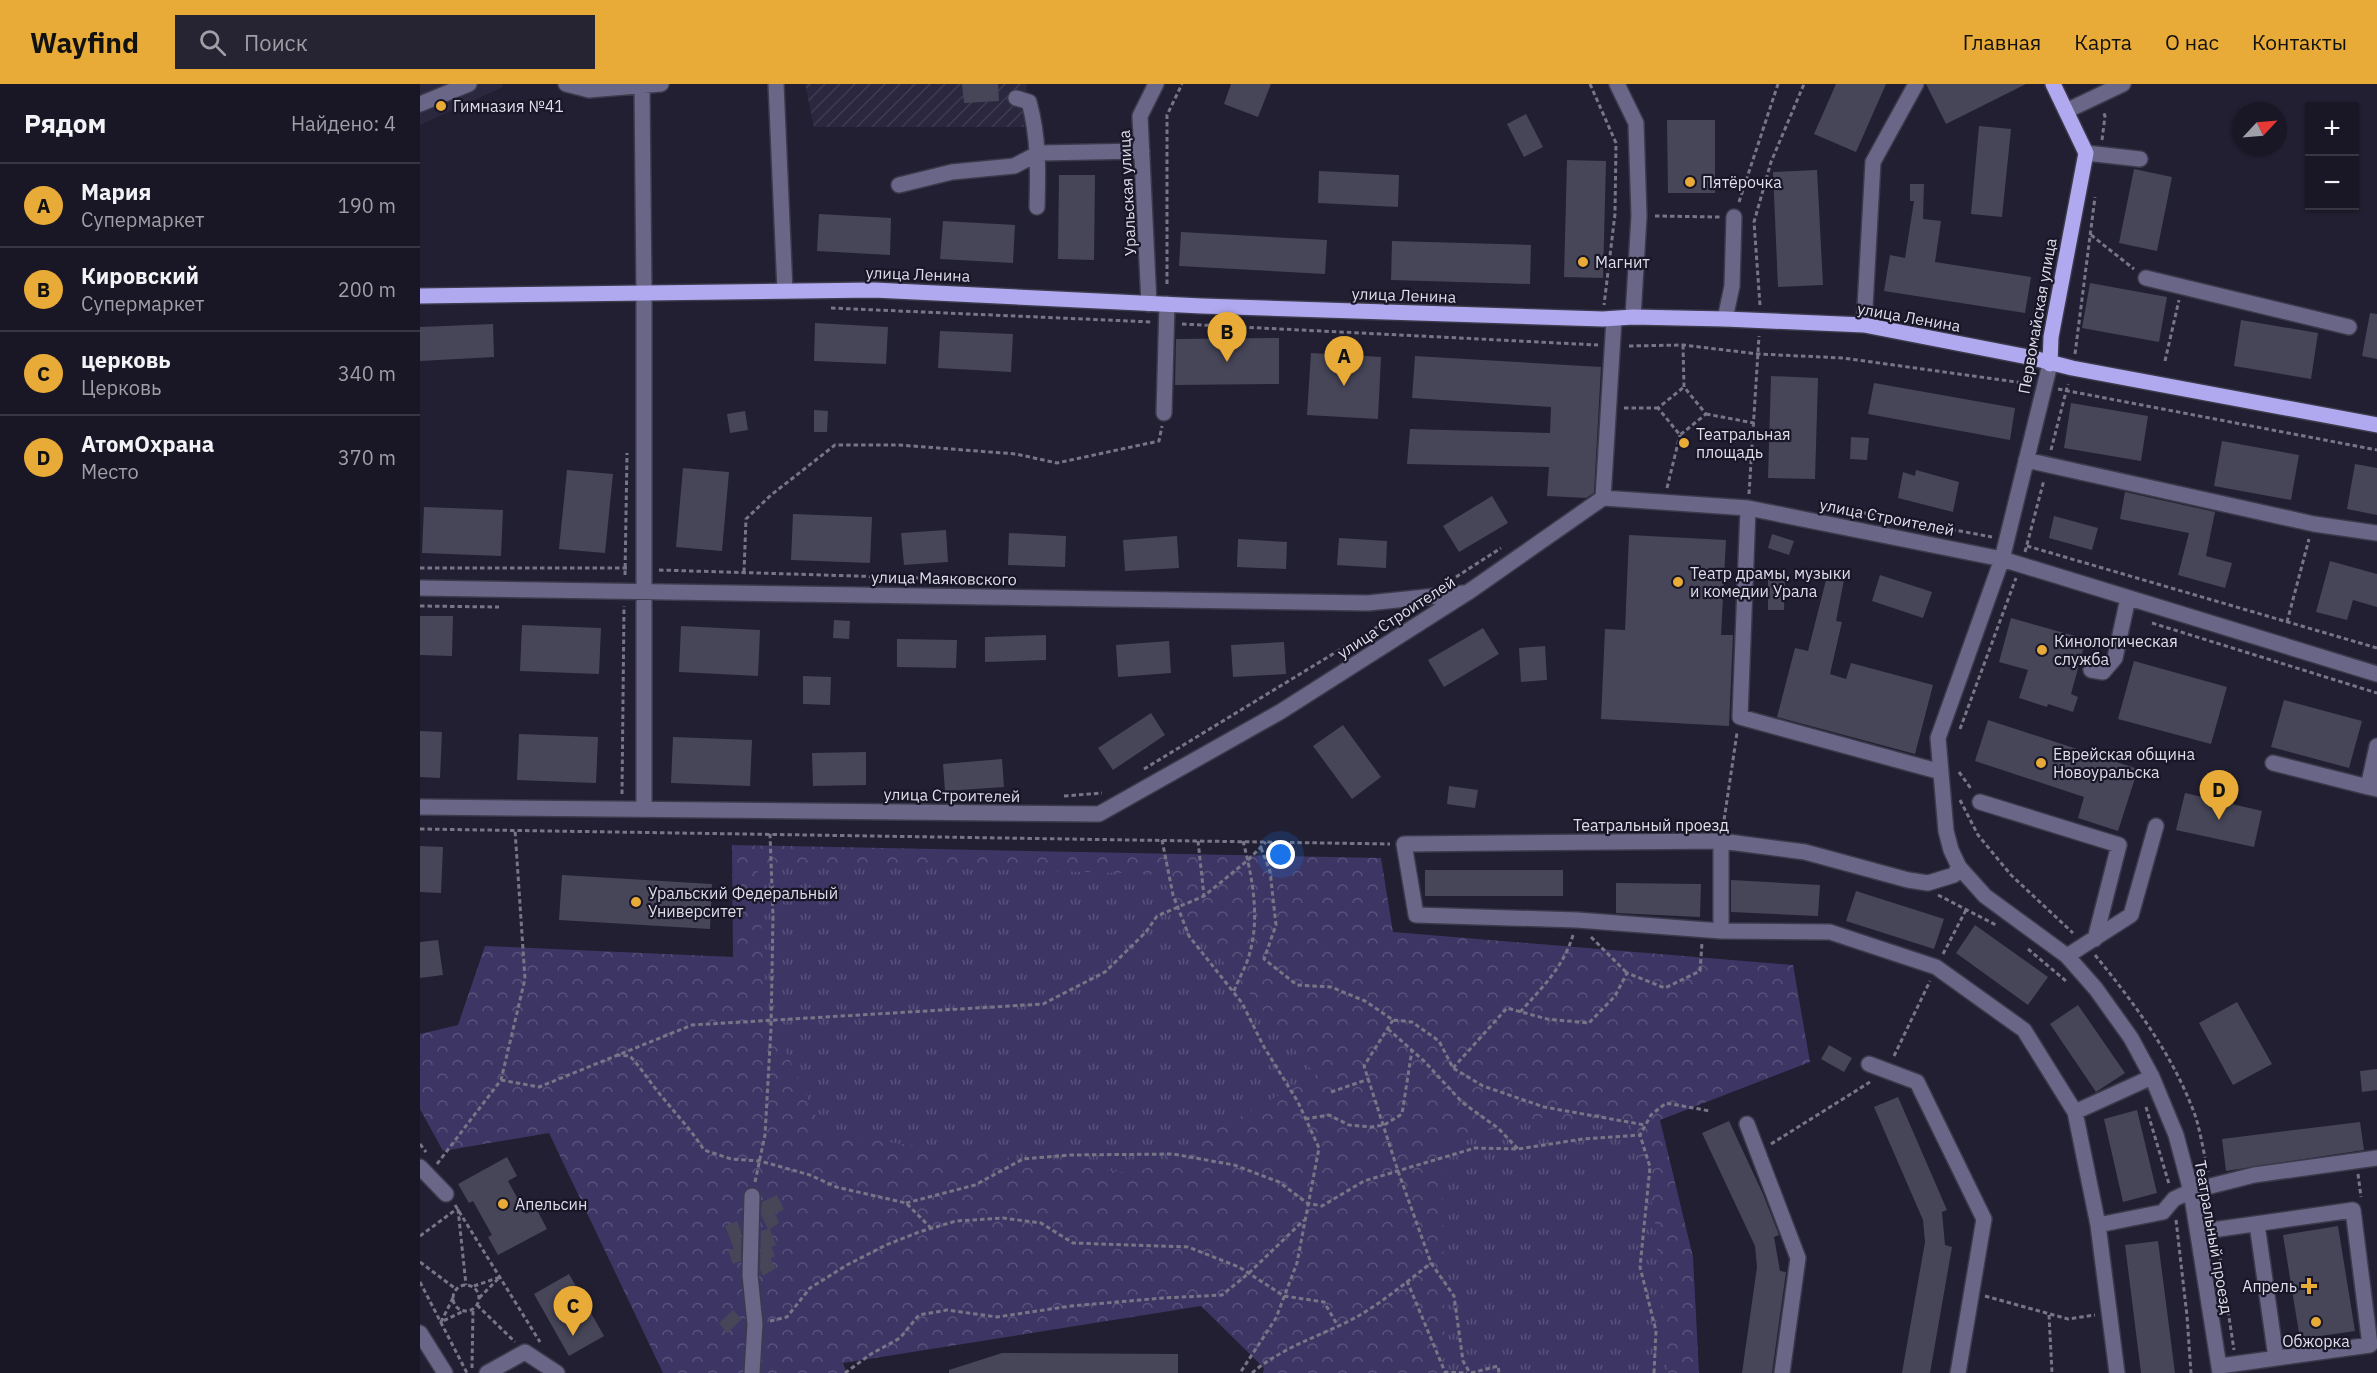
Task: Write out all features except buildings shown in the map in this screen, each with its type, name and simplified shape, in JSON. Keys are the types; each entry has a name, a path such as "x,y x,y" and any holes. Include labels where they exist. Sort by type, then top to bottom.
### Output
{"main road":[{"path":"2053,84 2086,153"},
{"name":"Первомайская улица","path":"2050,364 2052,337 2086,153"},
{"name":"улица Ленина","path":"420,296 874,290 1149,304 1608,319 1633,317 1725,319 1864,325 2033,358 2050,364 2377,425"}],"street":[{"path":"420,104 469,84"},
{"path":"566,84 589,90 662,84"},
{"path":"776,84 785,291"},
{"name":"Уральская улица","path":"1149,304 1140,116 1156,84"},
{"path":"1617,84 1636,123 1639,216 1633,317"},
{"path":"1864,325 1874,162 1916,84"},
{"path":"2066,111 2123,84"},
{"path":"642,86 644,809"},
{"path":"1016,98 1029,102 1036,125 1039,153 1037,207"},
{"path":"899,184 952,172 1014,166 1039,153 1142,151"},
{"path":"2086,153 2140,159"},
{"path":"1725,319 1732,286 1734,217"},
{"path":"2146,278 2349,327"},
{"path":"1164,413 1167,304"},
{"path":"1603,498 1611,346 1608,319"},
{"name":"Первомайская улица","path":"2002,559 2050,364"},
{"path":"2026,460 2313,524 2377,533"},
{"name":"улица Строителей","path":"420,807 1099,814 1280,712 1467,593 1603,498 1748,508 2002,559 2377,674"},
{"path":"1748,508 1740,717 1941,772"},
{"name":"Театральный проезд","path":"2002,559 1938,738 1946,831 1951,850 1959,867 1985,896 2067,956 2096,989 2131,1038 2152,1077 2176,1135 2191,1191 2209,1314 2220,1370"},
{"name":"улица Маяковского","path":"420,588 1368,603 1467,593"},
{"path":"2091,670 2103,672 2115,658 2128,598"},
{"path":"2272,763 2372,788 2377,746"},
{"path":"1980,802 2119,845 2091,942"},
{"path":"2067,956 2131,915 2156,826"},
{"path":"1720,931 1721,841"},
{"name":"Театральный проезд","path":"1404,844 1721,841 1805,852 1908,880 1928,883 1954,875 1959,867"},
{"path":"1404,844 1416,915 1577,920 1720,931 1830,932 1936,967 2024,1030 2074,1112 2098,1225 2117,1373"},
{"path":"1869,1064 1917,1082 1984,1219 1958,1373"},
{"path":"2074,1112 2152,1077"},
{"path":"1747,1124 1798,1258 1782,1373"},
{"path":"2098,1225 2163,1212 2174,1199 2191,1191 2254,1175 2377,1158"},
{"path":"420,1167 446,1194"},
{"path":"752,1196 750,1275 755,1324 752,1373"},
{"path":"2198,1232 2353,1210 2370,1345 2236,1364 2220,1370"},
{"path":"2257,1224 2276,1358"},
{"path":"420,1333 445,1373"},
{"path":"487,1373 525,1352 557,1373"}],"path":[{"path":"1167,284 1167,115 1182,84"},
{"path":"831,308 1602,346 1608,319 1615,214 1616,143 1590,84"},
{"path":"1734,217 1778,84"},
{"path":"1748,508 1760,322 1760,287 1754,222 1771,162 1804,84"},
{"path":"1639,216 1734,217 1754,222"},
{"path":"2091,235 2146,278"},
{"path":"2165,361 2182,287"},
{"path":"1958,734 2021,565 2078,343"},
{"path":"1683,345 1684,387 1706,414 1754,423"},
{"path":"1611,346 1683,345 1758,354 1843,358 2044,387 2377,450"},
{"path":"1608,406 1658,408 1684,387"},
{"path":"1658,408 1680,435"},
{"path":"744,572 746,519 771,495 836,445 899,445 1016,454 1057,463 1159,441 1164,413"},
{"path":"1666,502 1667,481 1680,435 1706,414"},
{"path":"2287,622 2313,524"},
{"path":"1451,580 1510,542"},
{"path":"420,568 625,568"},
{"path":"622,794 624,608"},
{"path":"1144,769 1400,613"},
{"path":"1721,841 1740,717"},
{"path":"1957,763 1959,781"},
{"path":"1959,772 1980,802"},
{"path":"1063,796 1104,793"},
{"path":"1959,799 1978,835 2011,875 2091,942 2127,994 2175,1070 2196,1119 2211,1186"},
{"path":"420,829 1404,844"},
{"path":"439,1172 437,1165 501,1080 525,980 515,830"},
{"path":"752,1196 765,1135 771,1021 773,916 770,834"},
{"path":"1162,840 1178,906 1189,936 1242,1003 1319,1148 1297,1263 1276,1318 1240,1373"},
{"path":"1198,841 1204,896"},
{"path":"1233,991 1250,952 1255,909 1243,841"},
{"path":"1258,842 1270,871 1276,925 1264,959 1297,985 1331,987 1365,1001 1394,1020 1412,1022 1439,1041 1453,1068 1483,1086 1544,1107 1645,1125"},
{"path":"501,1080 539,1086 692,1025 1043,1004 1105,972 1146,932 1156,916 1204,896 1267,842"},
{"path":"1758,1152 1887,1071 1936,967 1966,910"},
{"path":"1577,920 1627,973 1665,988 1700,971 1704,930"},
{"path":"1520,1012 1558,967 1569,950 1577,920"},
{"path":"1453,1068 1507,1008 1547,1019 1589,1023 1615,996 1627,973"},
{"path":"1394,1020 1364,1066 1431,1263 1454,1296 1463,1361 1470,1373"},
{"path":"1388,1029 1412,1050 1463,1103 1498,1128 1518,1149"},
{"path":"1305,1119 1329,1115 1348,1125 1371,1127 1384,1125 1402,1114 1412,1050"},
{"path":"616,1055 630,1056 643,1070 704,1150 731,1159 760,1161 810,1175 836,1187 906,1203 975,1185 1023,1159 1070,1155 1173,1154 1234,1165 1279,1182 1307,1203 1322,1206 1364,1182 1475,1148 1518,1149 1583,1139 1640,1135"},
{"path":"1331,1092 1369,1079"},
{"path":"1654,1373 1656,1331 1640,1267 1650,1167 1640,1135 1651,1115 1666,1103 1710,1111"},
{"path":"446,1194 458,1208 541,1344"},
{"path":"906,1203 931,1228"},
{"path":"420,1236 458,1208"},
{"path":"458,1208 466,1285"},
{"path":"755,1324 787,1317 791,1309 810,1288 847,1264 886,1245 931,1228 968,1220 1003,1218 1041,1223 1073,1243 1188,1247 1239,1267 1284,1296 1324,1302 1338,1326"},
{"path":"845,1373 900,1338 919,1315 947,1310 997,1317 1071,1306 1222,1295 1304,1220"},
{"path":"2215,1229 2236,1364"},
{"path":"420,1262 456,1289"},
{"path":"1252,1373 1284,1351 1338,1326 1374,1305 1431,1263"},
{"path":"441,1322 456,1289 466,1285 473,1287 500,1276"},
{"path":"470,1373 473,1310 479,1298 500,1276"},
{"path":"1407,1281 1445,1372 1470,1373 1498,1366 1499,1373"},
{"path":"420,1282 470,1373"},
{"path":"473,1287 479,1298"},
{"path":"1971,1292 2068,1319 2109,1313"},
{"path":"453,1298 456,1306 464,1311"},
{"path":"477,1305 525,1352"},
{"path":"441,1322 464,1311 473,1310"},
{"path":"2049,1314 2052,1373"}],"shaded area":[{"name":"Гимназия №41","path":"420,84 502,84 503,87 420,125"},
{"path":"805,84 1027,84 1024,127 814,127"}],"green space":[{"path":"732,845 1381,858 1393,932 1793,965 1810,1062 1660,1120 1693,1257 1699,1373 1263,1373 1264,1368 1201,1306 843,1363 847,1373 663,1373 549,1133 443,1151 420,1109 420,1034 458,1025 485,946 733,957"},
{"path":"757,863 1157,874 1173,895 1178,906 1316,1075 1136,1174 824,1134 767,1010"},
{"path":"1540,1118 1630,1125 1654,1211 1667,1373 1445,1373 1442,1141"}],"place":[{"name":"Гимназия №41","path":"441,106"},
{"name":"Пятёрочка","path":"1690,182"},
{"name":"Магнит","path":"1583,262"},
{"name":"Кировский","path":"1227,362"},
{"name":"Мария","path":"1344,386"},
{"name":"Театральная площадь","path":"1684,443"},
{"name":"Театр драмы, музыки и комедии Урала","path":"1678,582"},
{"name":"Кинологическая служба","path":"2042,650"},
{"name":"Еврейская община Новоуральска","path":"2041,763"},
{"name":"АтомОхрана","path":"2219,820"},
{"name":"Уральский Федеральный Университет","path":"636,902"},
{"name":"Апельсин","path":"503,1204"},
{"name":"Апрель","path":"2309,1286"},
{"name":"Обжорка","path":"2316,1322"},
{"name":"церковь","path":"573,1336"}]}
